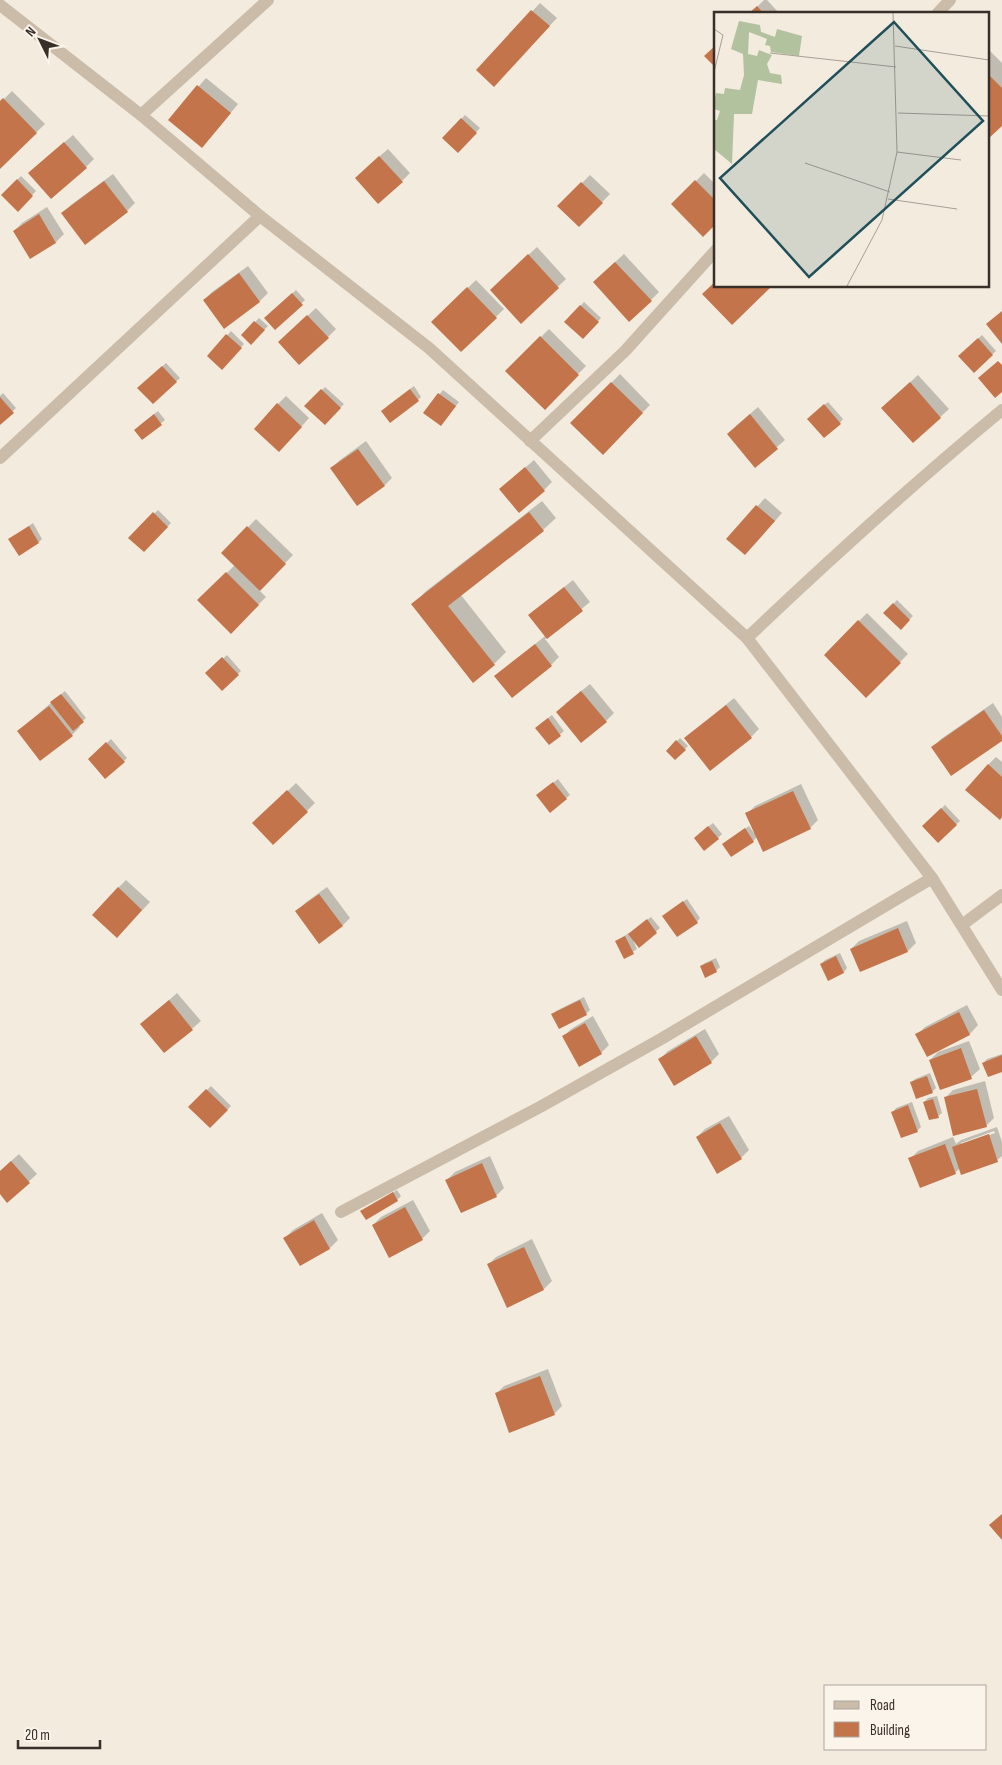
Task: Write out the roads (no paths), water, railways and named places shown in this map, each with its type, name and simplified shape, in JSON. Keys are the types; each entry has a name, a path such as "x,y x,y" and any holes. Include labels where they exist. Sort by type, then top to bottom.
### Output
{"street":[{"path":"141,115 268,0"},
{"path":"939,12 950,0"},
{"path":"0,4 141,115 260,216 428,348 747,638 932,878 1002,990"},
{"path":"0,458 260,216"},
{"path":"530,441 624,351 714,252"},
{"path":"747,638 843,547 931,469 1002,410"},
{"path":"341,1212 540,1107 661,1039 932,878"},
{"path":"962,925 1002,895"}]}
